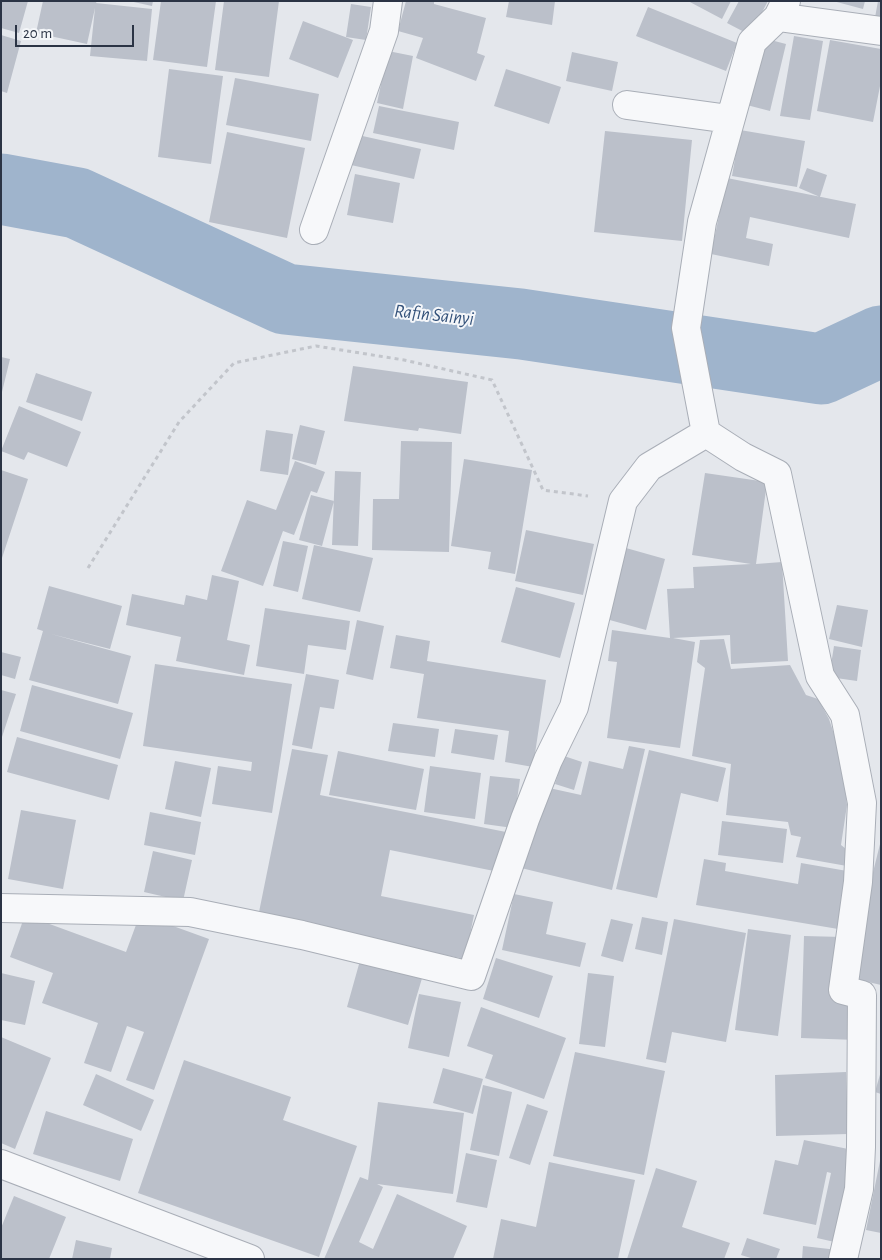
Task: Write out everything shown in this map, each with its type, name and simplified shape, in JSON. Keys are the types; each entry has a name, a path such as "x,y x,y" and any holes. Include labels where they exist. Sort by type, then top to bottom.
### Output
{"street":[{"path":"314,230 384,31 388,1"},
{"path":"843,1259 859,1189 870,1039 862,995 843,990 858,882 862,803 870,787 845,715 820,676 777,474 742,457 706,433 686,328 702,222 729,119 752,42 782,9 881,32"},
{"path":"627,105 729,119"},
{"path":"1,908 190,912 302,935 471,976 531,802 548,760 574,707 623,501 649,468 706,433"},
{"path":"1,1164 250,1259"}],"path":[{"path":"88,568 179,422 234,363 316,346 404,360 492,380 543,490 623,501"}],"building":[{"path":"1,1 28,1 19,33 1,28"},
{"path":"43,1 97,1 96,3 152,9 147,61 90,56 95,8 87,44 36,33"},
{"path":"129,1 153,1 152,6"},
{"path":"161,1 216,1 207,67 153,60"},
{"path":"224,1 279,1 269,77 215,70"},
{"path":"406,1 434,1 434,4 486,18 477,53 485,56 476,81 416,58 423,38 398,31"},
{"path":"509,1 555,1 552,25 506,17"},
{"path":"688,1 731,1 722,19"},
{"path":"739,1 768,1 750,35 727,23"},
{"path":"833,1 865,1 863,9"},
{"path":"878,1 881,1 881,24 874,23"},
{"path":"351,4 371,7 366,40 346,37"},
{"path":"648,7 737,43 726,71 636,36"},
{"path":"303,21 353,40 338,78 289,59"},
{"path":"1,35 21,41 7,93 1,91"},
{"path":"794,36 823,41 810,120 780,116"},
{"path":"759,37 786,44 770,111 743,104"},
{"path":"830,40 881,49 881,81 873,122 817,111"},
{"path":"388,51 413,56 403,109 377,103"},
{"path":"572,52 618,62 612,91 566,81"},
{"path":"169,69 223,76 211,164 158,157"},
{"path":"506,69 561,87 549,124 494,106"},
{"path":"235,78 319,94 311,141 226,125"},
{"path":"379,106 459,122 454,150 373,133"},
{"path":"740,130 805,141 797,187 732,176"},
{"path":"605,131 692,140 682,241 594,232"},
{"path":"227,132 305,148 287,238 209,222"},
{"path":"358,135 421,149 414,179 351,165"},
{"path":"807,168 827,175 820,197 799,188"},
{"path":"355,174 400,183 393,223 347,215"},
{"path":"727,178 856,204 849,238 750,217 746,238 773,244 769,266 711,254"},
{"path":"1,357 10,359 2,392 1,392"},
{"path":"353,366 468,382 461,434 419,428 418,431 344,421"},
{"path":"36,373 92,392 82,421 26,402"},
{"path":"19,406 81,432 67,467 28,452 24,460 1,451"},
{"path":"300,425 325,431 316,465 292,459"},
{"path":"266,430 293,434 288,475 260,471"},
{"path":"401,441 452,442 449,552 372,550 373,499 399,499"},
{"path":"464,459 532,470 515,574 488,569 491,552 451,546"},
{"path":"295,461 325,472 317,493 311,491 294,535 283,531 263,586 221,571 247,500 276,510"},
{"path":"1,470 28,479 2,558 1,558"},
{"path":"335,471 361,472 358,546 332,545"},
{"path":"705,473 767,482 756,564 782,562 788,661 731,664 730,635 673,638 695,642 680,748 607,738 617,662 608,661 612,630 670,638 667,589 694,588 693,567 751,564 692,555"},
{"path":"311,495 334,501 322,546 299,540"},
{"path":"526,530 594,544 583,595 515,581"},
{"path":"283,541 308,546 298,592 273,586"},
{"path":"314,545 373,558 360,612 302,599"},
{"path":"626,548 665,559 646,630 606,619"},
{"path":"212,575 239,581 227,640 250,645 244,675 176,661 181,637 126,625 132,594 184,605 186,595 207,600"},
{"path":"49,586 122,606 110,649 51,634 131,656 118,704 29,680 43,631 37,629"},
{"path":"516,587 575,603 560,658 501,642"},
{"path":"837,605 868,610 862,647 829,639"},
{"path":"265,608 350,621 346,650 308,645 304,674 256,666"},
{"path":"357,620 384,626 373,680 346,674"},
{"path":"396,635 430,641 427,661 546,680 533,767 505,762 509,731 417,718 424,674 390,668"},
{"path":"724,639 731,669 790,665 806,695 818,699 829,719 841,755 847,805 841,845 850,852 847,866 796,857 801,837 791,835 788,822 726,815 731,764 692,756 705,668 697,662 700,640"},
{"path":"834,646 861,650 857,681 829,677"},
{"path":"1,652 21,657 15,679 1,675"},
{"path":"155,664 292,684 272,813 212,804 218,766 251,771 252,762 143,746"},
{"path":"306,674 339,680 334,709 320,707 312,749 292,745"},
{"path":"32,685 133,713 120,759 20,731"},
{"path":"1,690 16,694 2,737 1,737"},
{"path":"393,723 439,729 435,757 388,751"},
{"path":"455,729 498,735 494,760 451,753"},
{"path":"17,737 118,765 109,800 7,772"},
{"path":"629,746 645,749 612,890 521,868 540,786 581,795 589,761 623,769"},
{"path":"292,749 328,755 320,795 506,832 499,872 390,850 381,896 474,915 465,959 258,917"},
{"path":"649,750 726,768 718,802 681,793 657,898 616,889"},
{"path":"338,751 424,769 416,810 329,795"},
{"path":"564,756 582,762 574,790 555,784"},
{"path":"175,761 211,768 201,817 165,809"},
{"path":"430,766 481,773 475,819 424,812"},
{"path":"490,776 520,779 513,828 484,824"},
{"path":"21,810 76,820 63,889 8,879"},
{"path":"150,812 201,822 195,855 144,845"},
{"path":"722,821 787,829 783,863 718,855"},
{"path":"881,840 881,985 847,977"},
{"path":"153,851 192,860 183,901 144,892"},
{"path":"704,859 726,863 725,871 798,884 801,863 853,872 844,930 696,905"},
{"path":"514,894 553,902 546,934 586,943 580,967 502,950"},
{"path":"140,914 209,939 154,1090 126,1080 144,1032 127,1026 111,1072 84,1063 98,1023 42,1003 53,973 10,957 25,915 126,952"},
{"path":"642,917 668,922 662,955 635,949"},
{"path":"611,919 633,924 623,962 601,956"},
{"path":"674,919 746,933 726,1042 672,1032 666,1063 646,1059"},
{"path":"748,929 791,935 778,1036 735,1030"},
{"path":"804,936 843,937 857,1003 856,1040 801,1038"},
{"path":"361,957 423,975 408,1025 347,1007"},
{"path":"496,958 553,976 539,1018 483,999"},
{"path":"1,973 35,981 25,1025 1,1020"},
{"path":"588,973 614,976 605,1047 579,1044"},
{"path":"419,994 461,1002 449,1057 408,1048"},
{"path":"481,1007 566,1038 544,1099 485,1078 493,1055 467,1046"},
{"path":"1,1037 51,1058 15,1149 1,1143"},
{"path":"575,1052 665,1071 644,1175 553,1156"},
{"path":"184,1060 291,1097 283,1120 357,1146 319,1257 138,1193"},
{"path":"443,1068 483,1079 473,1114 433,1103"},
{"path":"881,1071 881,1094 875,1092"},
{"path":"846,1072 848,1134 776,1136 775,1075"},
{"path":"96,1074 154,1100 141,1131 83,1105"},
{"path":"483,1085 512,1092 499,1156 470,1150"},
{"path":"378,1102 464,1113 453,1194 377,1184 383,1187 359,1242 373,1249 397,1194 467,1226 453,1259 324,1259 360,1177 368,1180"},
{"path":"527,1104 548,1111 530,1165 509,1158"},
{"path":"46,1111 133,1139 120,1181 33,1154"},
{"path":"804,1140 858,1151 839,1243 817,1238 831,1173 827,1172 816,1225 763,1214 775,1160 798,1165"},
{"path":"466,1153 497,1160 487,1208 456,1202"},
{"path":"881,1161 881,1233 866,1230"},
{"path":"549,1162 635,1180 618,1259 493,1259 501,1219 536,1227"},
{"path":"656,1168 697,1181 682,1227 730,1243 724,1259 627,1259"},
{"path":"14,1196 66,1217 49,1259 1,1259 1,1228"},
{"path":"747,1238 780,1249 776,1259 754,1259 741,1255"},
{"path":"76,1240 112,1248 110,1259 72,1259"},
{"path":"803,1246 838,1250 837,1259 802,1259"}],"waterway":[{"name":"Rafin Sainyi","path":"1,189 77,203 285,299 521,324 821,369 881,341"}]}
